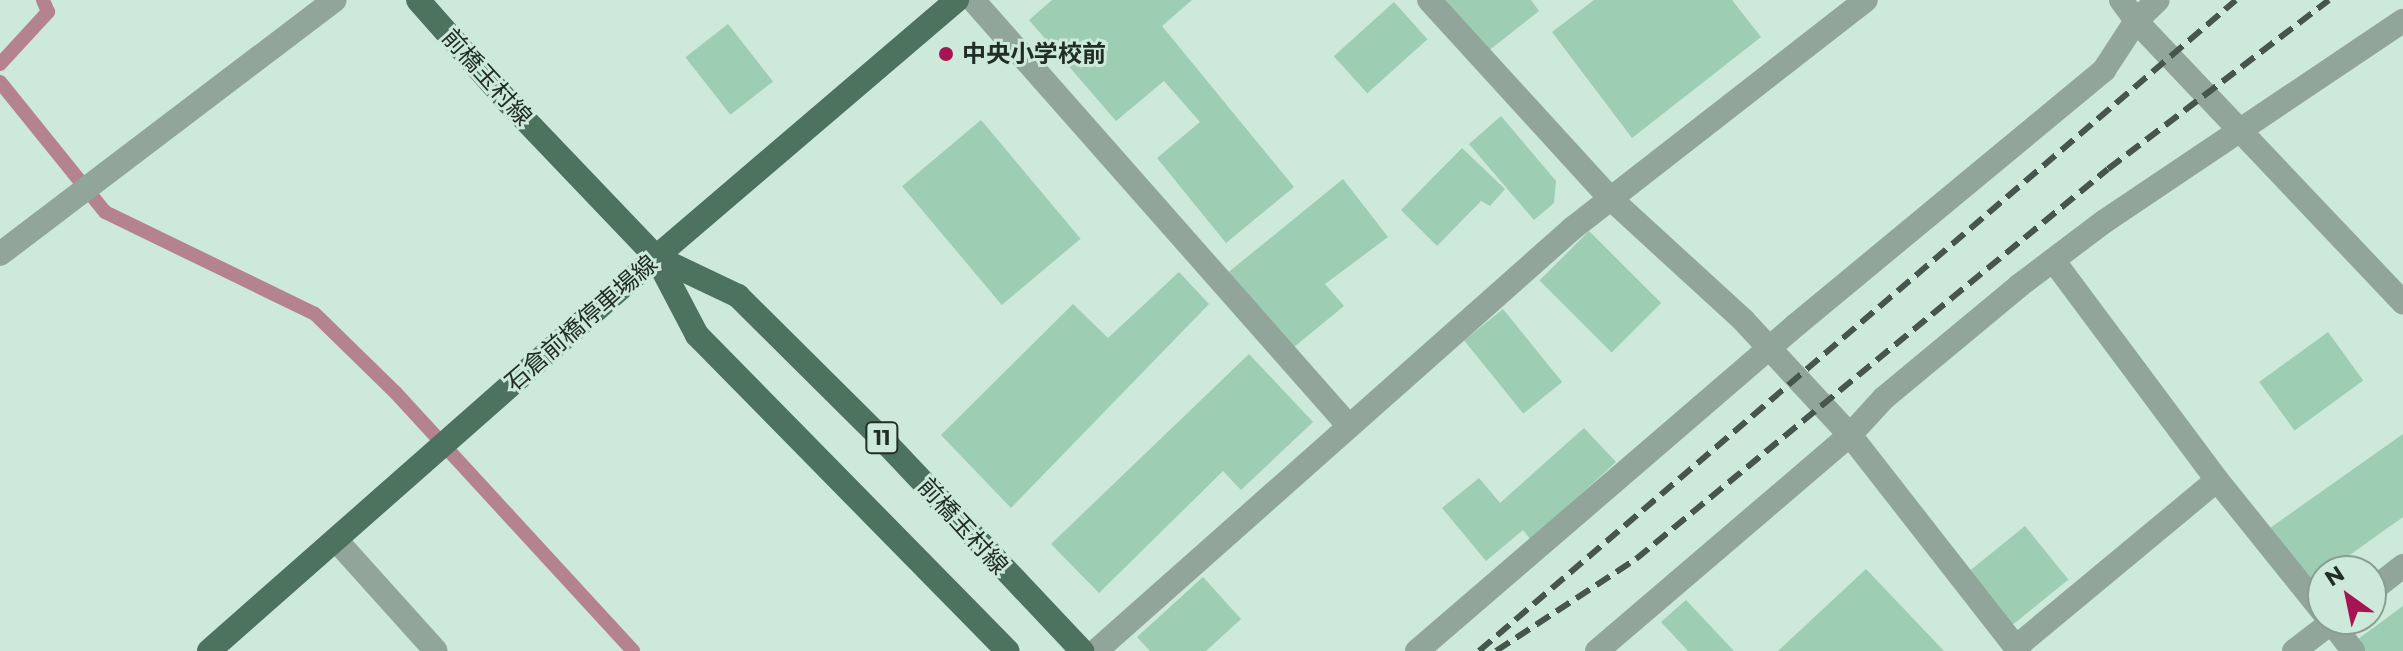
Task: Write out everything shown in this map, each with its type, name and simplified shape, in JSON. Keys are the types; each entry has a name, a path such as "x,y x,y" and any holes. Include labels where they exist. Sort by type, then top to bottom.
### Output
{"main road":[{"name":"前橋玉村線","path":"418,0 509,103 656,257 697,335 1007,651"},
{"name":"石倉前橋停車場線","path":"209,651 656,257 957,0"},
{"name":"前橋玉村線","path":"656,257 738,296 889,446 1001,569 1082,651"}],"street":[{"path":"0,254 335,0"},
{"path":"973,0 1348,425"},
{"path":"1429,0 1610,198 1769,347 1850,435 2018,649 2217,480"},
{"path":"1096,651 1348,425 1610,198 1866,0"},
{"path":"2121,0 2136,21 2403,302"},
{"path":"1417,651 1769,347 2104,70 2136,21 2158,0"},
{"path":"1597,651 1850,435 1884,398 2053,260 2238,130 2403,21"},
{"path":"2053,260 2217,480 2307,590"},
{"path":"336,540 436,651"},
{"path":"2387,578 2403,566"},
{"path":"2294,651 2311,635"}],"building":[{"path":"1052,0 1192,0 1162,26 1294,187 1226,243 1157,158 1200,122 1164,81 1116,121 1029,20"},
{"path":"1439,0 1531,0 1539,11 1482,56"},
{"path":"1594,0 1732,0 1761,37 1632,138 1552,32"},
{"path":"1394,2 1427,39 1367,93 1334,56"},
{"path":"728,24 773,82 730,115 685,57"},
{"path":"1501,116 1556,181 1554,203 1534,220 1469,144"},
{"path":"981,120 1081,239 1002,305 902,186"},
{"path":"1462,148 1505,189 1490,206 1481,201 1437,246 1401,210"},
{"path":"1343,179 1388,237 1325,284 1344,306 1288,352 1225,275"},
{"path":"1589,231 1661,303 1612,353 1540,280"},
{"path":"1179,272 1209,304 1011,508 941,435 1073,304 1108,338"},
{"path":"1503,309 1562,382 1523,414 1464,340"},
{"path":"2328,332 2363,381 2295,431 2259,382"},
{"path":"1249,354 1313,422 1241,490 1223,471 1099,593 1051,544"},
{"path":"1584,428 1616,462 1531,540 1523,530 1486,561 1442,508 1479,478 1500,503"},
{"path":"2403,434 2403,517 2350,555 2307,555 2307,581 2270,528"},
{"path":"2025,526 2068,580 2010,627 1967,573"},
{"path":"1866,569 1944,651 1778,651"},
{"path":"1203,577 1241,619 1206,651 1150,651 1137,637"},
{"path":"1686,600 1734,651 1688,651 1661,622"},
{"path":"2403,606 2403,651 2360,651 2354,642 2364,635 2387,635 2387,618"}],"waterway":[{"path":"0,64 48,12 43,0"},
{"path":"0,82 105,212 315,314 395,392 633,651"}],"railway":[{"path":"1479,651 2236,0"},
{"path":"1496,651 1636,559 2108,169 2329,0"}],"place":[{"name":"中央小学校前","path":"946,54"}]}
